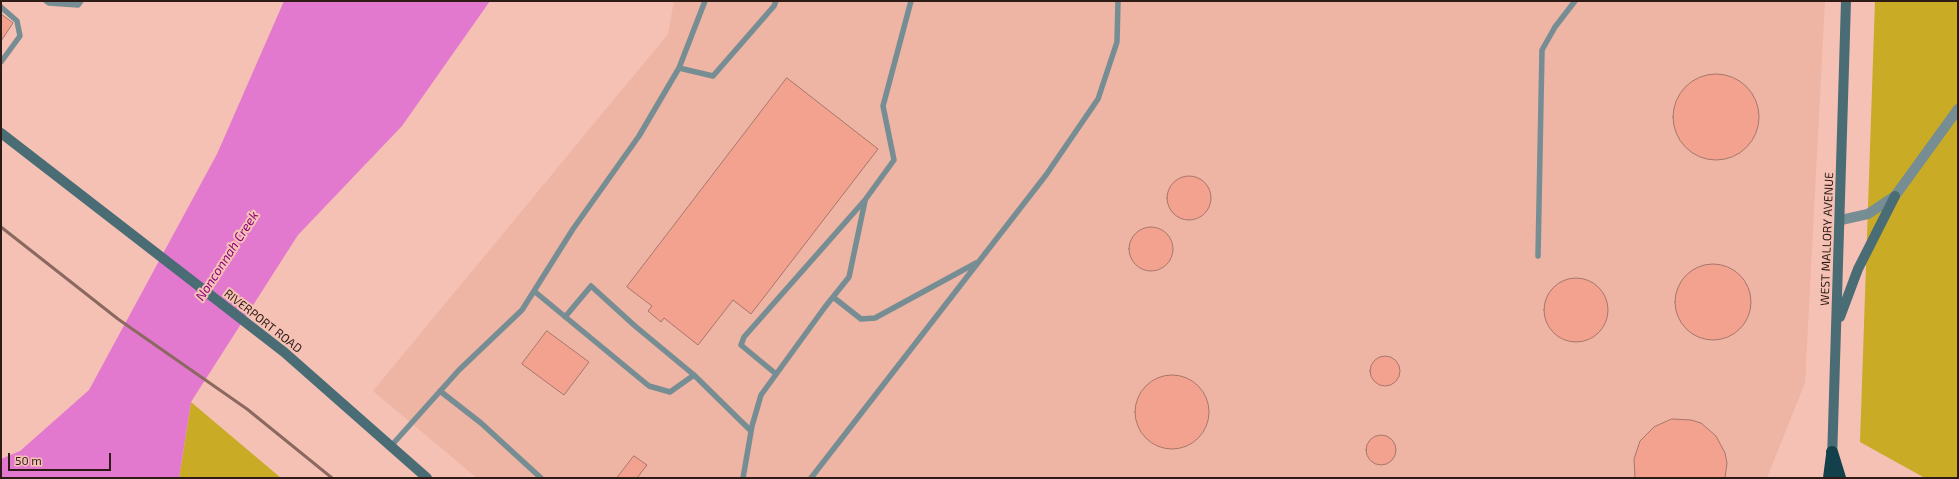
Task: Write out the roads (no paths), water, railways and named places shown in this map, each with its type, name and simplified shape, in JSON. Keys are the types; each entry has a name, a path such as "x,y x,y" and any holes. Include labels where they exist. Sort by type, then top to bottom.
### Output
{"highway":[{"path":"1829,478 1832,452"},
{"path":"1832,452 1840,478"}],"main road":[{"name":"WEST MALLORY AVENUE","path":"1832,478 1841,220 1846,1"},
{"name":"RIVERPORT ROAD","path":"1,133 284,352 427,478"},
{"path":"1837,327 1858,269 1895,196"}],"street":[{"path":"1841,220 1868,214 1895,196 1958,109"}],"lane":[{"path":"46,1 49,3 78,5 81,1"},
{"path":"391,446 459,370 522,310 573,229 639,136 679,68 705,1"},
{"path":"679,68 713,76 774,6 776,1"},
{"path":"776,374 741,345 744,337 865,200 894,160 883,106 911,1"},
{"path":"811,478 1046,175 1098,100 1116,42 1118,1"},
{"path":"1538,256 1542,50 1555,28 1575,1"},
{"path":"1,7 18,20 20,36 1,62"},
{"path":"743,478 751,431 761,395 849,277 865,200"},
{"path":"833,297 860,319 875,318 978,262"},
{"path":"565,316 591,286 635,326 694,375 751,431"},
{"path":"534,291 649,386 670,392 694,375"},
{"path":"440,391 481,423 541,478"}],"water":[{"name":"Nonconnah Creek","path":"284,1 490,1 402,126 298,235 191,402 179,478 1,478 1,459 20,451 89,390 217,154"}],"railway":[{"path":"1,227 118,319 247,409 332,478"}]}
